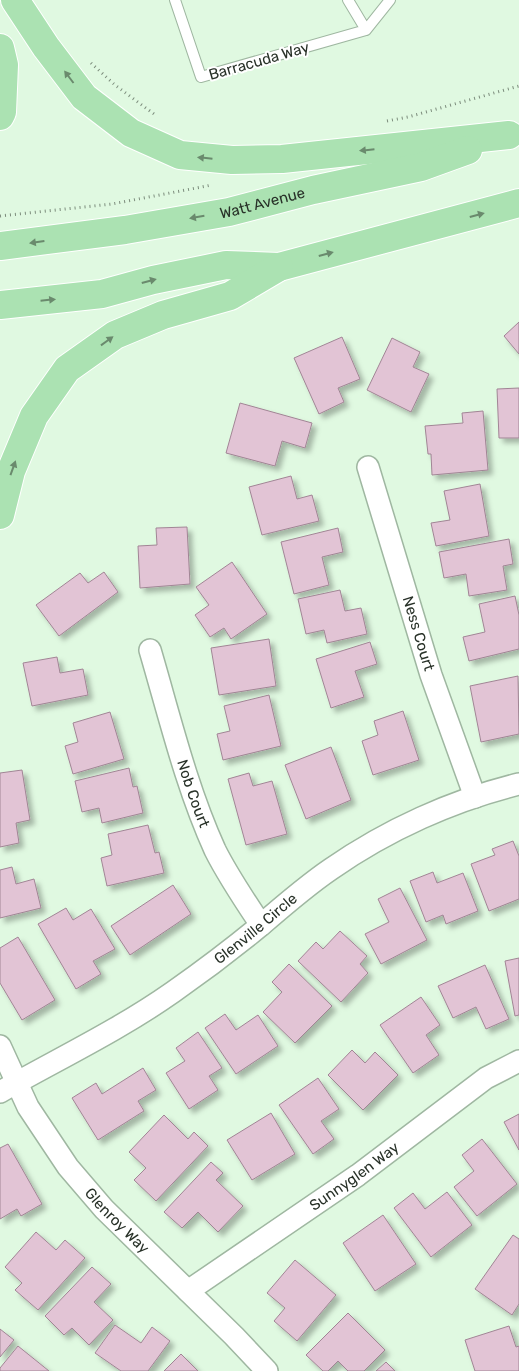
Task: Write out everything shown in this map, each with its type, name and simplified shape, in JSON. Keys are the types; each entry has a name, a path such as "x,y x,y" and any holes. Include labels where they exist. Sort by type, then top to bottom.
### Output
{"main road":[{"path":"14,0 46,47 84,97 131,134 180,155 232,160 282,159 514,134"},
{"path":"0,48 4,65 2,112 0,116"},
{"name":"Watt Avenue","path":"0,246 125,230 229,212 313,190 421,167 514,134"},
{"path":"0,515 11,471 34,416 67,369 115,335 164,315 230,296 279,267 519,203"},
{"path":"0,305 102,294 153,280 226,266 279,267"}],"street":[{"name":"Ness Court","path":"368,466 431,675 475,797"},
{"name":"Nob Court","path":"150,650 186,776 197,807 216,852 261,925"},
{"name":"Glenville Circle","path":"9,1087 171,993 220,959 281,907 331,869 366,847 422,818 475,797 519,784"},
{"name":"Glenroy Way","path":"0,1046 9,1087 28,1107 68,1167 104,1209 267,1371"},
{"name":"Sunnyglen Way","path":"188,1291 358,1175 486,1078 519,1061"}],"lane":[{"name":"Barracuda Way","path":"175,0 201,77 366,30"},
{"path":"348,0 366,30 390,0"}],"path":[{"path":"89,61 115,85 159,118"},
{"path":"380,122 408,117 519,86"},
{"path":"0,216 112,204 214,184"}],"building":[{"path":"519,322 519,354 504,336"},
{"path":"342,337 360,379 338,388 344,402 319,414 294,358"},
{"path":"392,338 420,352 413,367 429,374 411,412 367,390"},
{"path":"519,388 519,438 499,438 497,389"},
{"path":"240,403 312,423 305,448 282,441 275,466 226,453"},
{"path":"483,411 488,470 432,475 431,454 428,454 425,426 463,423 462,413"},
{"path":"291,476 297,499 312,495 319,521 262,535 249,487"},
{"path":"480,484 489,536 436,546 431,523 450,520 444,491"},
{"path":"187,527 190,584 140,588 138,546 157,545 156,528"},
{"path":"338,528 343,552 322,557 329,585 294,594 281,542"},
{"path":"509,539 513,564 503,566 507,590 469,596 466,574 444,578 439,552"},
{"path":"232,562 267,614 231,639 224,628 210,637 195,615 209,605 196,587"},
{"path":"104,572 118,592 59,636 36,605 80,573 88,583"},
{"path":"340,590 345,611 361,608 367,634 327,643 324,630 306,634 298,599"},
{"path":"515,596 519,615 519,649 469,661 463,637 485,632 479,604"},
{"path":"269,639 276,686 219,695 211,648"},
{"path":"370,642 377,664 355,671 364,697 331,708 316,659"},
{"path":"57,657 60,673 83,669 88,695 32,706 23,663"},
{"path":"518,676 519,734 481,742 470,686"},
{"path":"269,695 281,746 223,760 217,734 230,731 224,706"},
{"path":"403,711 419,760 373,775 362,741 378,735 374,721"},
{"path":"110,712 124,759 73,774 65,746 78,742 73,723"},
{"path":"331,747 351,800 306,819 285,765"},
{"path":"129,768 133,787 137,786 143,813 102,823 99,808 82,812 75,781"},
{"path":"22,770 30,820 16,823 19,843 0,847 0,773"},
{"path":"249,773 253,786 272,781 287,834 246,845 228,779"},
{"path":"148,825 155,853 159,852 164,873 107,886 101,858 112,855 108,834"},
{"path":"513,841 519,856 519,899 489,911 471,864 495,855 492,849"},
{"path":"12,867 16,884 34,879 41,908 0,918 0,870"},
{"path":"433,872 437,883 463,873 478,911 446,924 443,915 426,922 410,881"},
{"path":"173,885 191,914 130,955 111,926"},
{"path":"400,888 427,940 381,964 365,934 389,922 378,899"},
{"path":"66,908 73,920 91,909 115,949 93,961 101,974 76,989 38,924"},
{"path":"340,931 367,956 360,964 368,973 341,1002 298,961 316,942 323,949"},
{"path":"18,937 55,1000 22,1020 0,983 0,948"},
{"path":"519,958 519,1015 515,1016 505,961"},
{"path":"289,964 332,1006 295,1043 263,1012 282,992 272,982"},
{"path":"485,965 509,1019 486,1029 476,1007 453,1018 438,986"},
{"path":"421,997 440,1025 426,1035 439,1055 413,1073 380,1025"},
{"path":"225,1014 236,1030 258,1015 278,1046 236,1074 205,1028"},
{"path":"198,1032 222,1068 209,1076 218,1090 189,1109 166,1073 185,1061 176,1048"},
{"path":"352,1050 365,1063 375,1052 398,1075 363,1110 328,1075"},
{"path":"143,1068 156,1090 138,1101 144,1111 98,1140 72,1098 96,1083 102,1094"},
{"path":"318,1078 339,1109 321,1121 334,1139 313,1154 279,1105"},
{"path":"271,1113 295,1154 252,1180 227,1140"},
{"path":"519,1114 519,1150 504,1122"},
{"path":"164,1115 188,1139 194,1132 208,1146 156,1201 134,1180 146,1168 129,1152"},
{"path":"482,1139 517,1184 477,1216 454,1187 474,1171 462,1155"},
{"path":"8,1144 42,1204 21,1216 17,1209 0,1219 0,1148"},
{"path":"211,1162 223,1173 216,1180 243,1206 218,1232 198,1212 182,1228 164,1212"},
{"path":"447,1192 472,1225 431,1257 394,1208 413,1193 425,1209"},
{"path":"383,1215 416,1264 375,1291 343,1243"},
{"path":"36,1232 56,1250 65,1240 85,1258 38,1310 15,1290 22,1283 5,1267"},
{"path":"513,1235 519,1239 519,1304 512,1315 475,1289"},
{"path":"295,1260 336,1295 297,1341 274,1321 285,1308 267,1293"},
{"path":"92,1267 111,1284 94,1302 113,1320 89,1345 72,1328 64,1335 45,1316"},
{"path":"348,1313 385,1350 364,1371 348,1371 338,1361 328,1371 323,1371 306,1355"},
{"path":"115,1325 141,1343 152,1327 170,1341 148,1371 121,1371 95,1353"},
{"path":"509,1326 516,1347 519,1346 519,1371 475,1371 465,1340"},
{"path":"0,1329 14,1340 0,1357"},
{"path":"18,1346 49,1371 0,1371 0,1368"},
{"path":"181,1354 198,1371 164,1371"},
{"path":"386,1362 395,1371 376,1371"}]}
